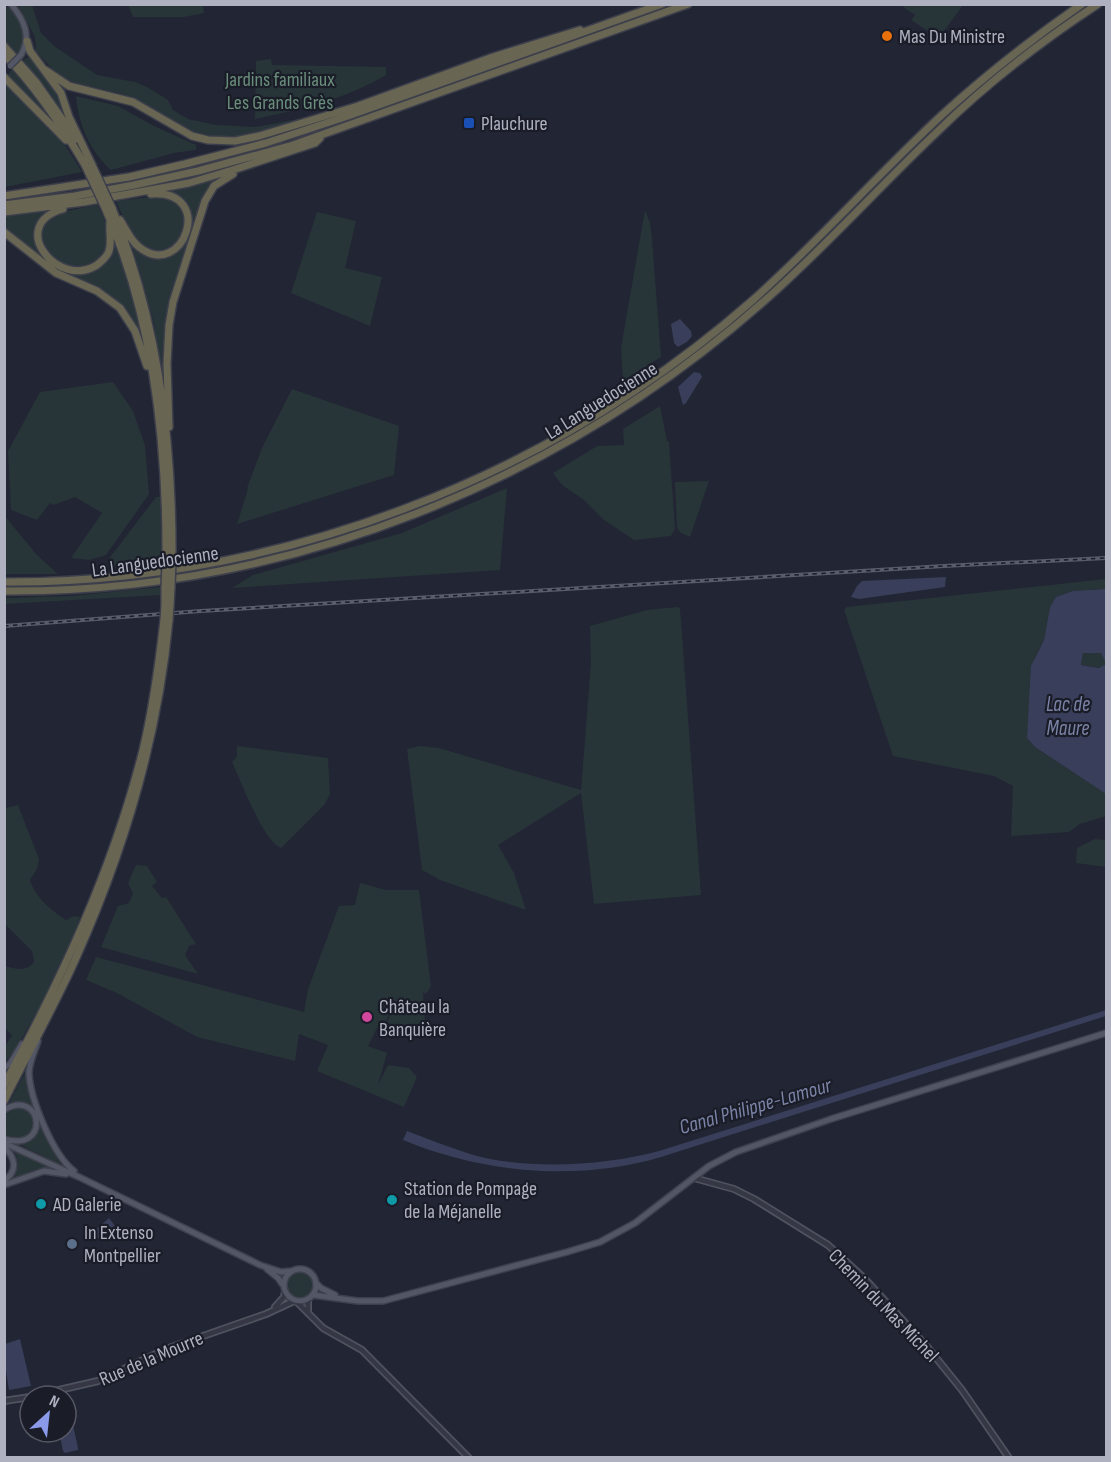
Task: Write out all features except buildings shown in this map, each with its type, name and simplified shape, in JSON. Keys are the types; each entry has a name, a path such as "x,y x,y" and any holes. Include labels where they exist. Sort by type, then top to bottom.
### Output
{"highway":[{"path":"4,196 129,177 266,143 662,4"},
{"path":"4,205 75,196 198,171 324,135 688,4"},
{"name":"La Languedocienne","path":"4,582 79,580 141,574 207,564 273,550 334,533 410,507 473,481 541,447 636,390 726,323 785,271 959,100 1015,53 1082,4"},
{"name":"La Languedocienne","path":"4,591 131,584 203,573 270,559 335,542 405,518 484,485 545,454 642,396 725,334 792,275 966,105 1022,58 1098,4"},
{"path":"45,70 60,81 77,89 133,102 192,136 208,140 235,141 321,118 563,34 623,19"},
{"path":"27,40 30,51 61,93 69,117 86,149 88,165"},
{"path":"4,46 36,82 85,153"},
{"path":"4,54 28,80 88,165 111,213 144,302 150,327 159,372 172,492 166,620 155,719 137,794 90,926 39,1035 4,1101"},
{"path":"4,77 65,139 71,142"},
{"path":"4,212 84,202 189,183 259,162 315,142 324,135"},
{"path":"167,441 170,429 167,364 170,319 201,209 211,190 220,181 259,162"},
{"path":"111,213 122,222 133,241 149,253 161,254 171,251 184,239 188,230 188,219 184,208 176,200 166,194 134,196 127,194"},
{"path":"84,202 49,214 38,228 39,244 57,265 75,271 90,268 101,262 109,250 111,213"},
{"path":"111,213 130,271 154,383 165,480 169,562"},
{"path":"4,232 56,273 97,291 120,308 135,331 149,377 154,383"},
{"path":"4,1085 71,955 93,902 131,793 149,719 166,620"}],"main road":[{"path":"7,67 21,55 27,40 24,24 11,4"},
{"path":"4,1068 10,1064 37,1023"},
{"path":"260,1265 278,1278 295,1301 311,1297 372,1301 397,1298 600,1242 635,1224 719,1160 754,1145 1107,1033"},
{"path":"39,1035 29,1070 32,1088 56,1152 77,1176"},
{"path":"4,1110 17,1104 25,1105 34,1113 37,1122 30,1138 20,1142 4,1143"},
{"path":"4,1143 260,1265 281,1272 304,1270 313,1276 321,1288 345,1298"},
{"path":"4,1143 11,1153 15,1166 12,1175 4,1181"},
{"path":"4,1185 44,1171 77,1176"},
{"path":"284,1289 285,1278 292,1271"},
{"path":"311,1297 316,1283"}],"street":[{"name":"Chemin du Mas Michel","path":"694,1178 734,1189 828,1245 865,1280 929,1349 962,1390 1009,1458"},
{"path":"266,1314 280,1302 284,1289"},
{"path":"309,1315 307,1309 311,1297"},
{"path":"295,1301 322,1328 362,1350 469,1458"},
{"name":"Rue de la Mourre","path":"78,1386 98,1381 181,1343 266,1314 295,1301"}],"green space":[{"path":"4,5 15,14 22,27 23,42 18,56 5,41"},
{"path":"18,5 32,5 41,33 54,46 97,75 135,82 147,87 168,100 173,110 188,119 216,125 256,127 298,119 299,121 256,134 233,137 193,132 126,95 72,82 54,71 36,51 35,37"},
{"path":"128,5 203,5 204,13 184,17 133,17"},
{"path":"905,5 963,5 939,38 911,20 915,15 903,7"},
{"path":"25,58 31,58 62,98 69,122 24,61"},
{"name":"Jardins familiaux Les Grands Grès","path":"271,59 272,65 386,67 386,75 354,91 322,103 255,119 256,61"},
{"path":"14,69 55,123 8,77 10,71"},
{"path":"4,81 62,140 82,172 5,187"},
{"path":"76,96 118,106 196,145 196,150 174,153 111,170 86,137"},
{"path":"219,178 204,195 170,306 166,408 154,323 131,243 156,256 178,246 187,238 190,213 166,190"},
{"path":"159,196 175,204 186,219 182,235 177,243 166,250 153,250 141,245 127,226 116,201"},
{"path":"98,205 109,235 103,254 85,265 61,262 51,255 44,247 40,237 42,227 49,219 66,211"},
{"path":"52,210 38,222 36,236 40,251 48,262 60,270 87,273 99,267 109,257 115,241 142,338 124,310 111,297 59,272 5,229 5,216"},
{"path":"645,210 650,223 652,239 661,357 623,381 621,348"},
{"path":"317,212 356,221 345,268 382,277 370,326 291,293"},
{"path":"113,382 133,411 145,445 149,494 106,555 89,560 71,558 102,513 75,497 54,505 50,503 37,520 11,510 8,451 40,392"},
{"path":"292,389 399,426 394,475 237,524 262,448"},
{"path":"660,406 669,442 675,528 671,536 634,540 604,520 584,500 562,485 553,473 597,446 624,445 623,429"},
{"path":"709,481 690,537 681,533 677,528 675,482"},
{"path":"507,488 500,570 232,588 253,575 402,533"},
{"path":"156,497 162,497 161,563 108,567 108,560"},
{"path":"4,515 37,555 58,574 5,574"},
{"path":"1106,579 1106,589 1073,591 1056,597 1050,607 1044,640 1034,659 1027,738 1035,747 1106,794 1106,816 1080,824 1069,832 1011,836 1013,786 994,776 893,756 844,610 847,607"},
{"path":"161,587 161,595 5,604 5,598 70,596"},
{"path":"680,608 701,895 594,904 581,793 498,845 514,873 526,910 440,880 422,870 407,749 420,746 439,748 581,790 591,663 590,626 647,610"},
{"path":"1083,653 1102,653 1106,664 1100,668 1081,665"},
{"path":"237,746 328,758 330,794 325,804 281,848 274,843 260,823 232,762 237,756"},
{"path":"18,805 39,859 37,869 30,880 32,886 45,903 66,920 74,916 80,917 53,982 20,1041 5,1062 4,1048 12,1035 5,1028 5,966 17,969 34,962 32,951 5,924 5,808"},
{"path":"1095,839 1106,840 1106,867 1076,863 1077,848"},
{"path":"136,865 147,866 157,882 152,886 162,898 166,897 196,944 189,946 185,955 198,974 101,947 118,906 129,903 133,893 128,883"},
{"path":"360,883 386,890 419,890 431,986 426,994 423,992 426,1034 413,1036 387,1022 398,994 386,1021 381,1020 368,1046 387,1053 378,1085 388,1065 409,1068 417,1077 404,1107 317,1071 328,1045 299,1034 295,1061 197,1037 117,993 86,980 96,957 304,1012 308,989 339,906 355,905"},
{"path":"27,1069 28,1081 45,1133 61,1165 19,1144 30,1139 39,1125 35,1110 19,1102 9,1103"},
{"path":"19,1107 30,1112 34,1124 30,1134 17,1139 5,1136 4,1115"},
{"path":"12,1148 55,1168 34,1170 12,1179 18,1164"},
{"path":"300,1272 309,1276 313,1285 309,1294 300,1298 291,1294 287,1285 291,1276"}],"water":[{"path":"680,319 691,331 692,336 678,347 674,343 671,324"},
{"path":"694,372 700,373 702,377 683,405 678,387"},
{"path":"946,577 945,587 859,599 851,597 862,581"},
{"name":"Lac de Maure","path":"1106,589 1106,663 1101,653 1083,653 1081,665 1099,668 1106,664 1106,794 1035,747 1027,738 1031,666 1044,640 1050,607 1056,597 1073,591"},
{"path":"1106,1010 1106,1016 661,1157 629,1165 597,1170 530,1170 465,1160 403,1140 407,1131 489,1159 537,1164 589,1163 637,1156"},
{"path":"109,1218 115,1226 99,1239 93,1232"},
{"path":"20,1339 31,1384 18,1384 18,1388 9,1390 5,1344"},
{"path":"62,1444 77,1444 78,1450 65,1453"}],"railway":[{"path":"4,626 201,611 1106,558"}],"place":[{"name":"Mas Du Ministre","path":"887,36"},
{"name":"Plauchure","path":"469,123"},
{"name":"Château la Banquière","path":"367,1017"},
{"name":"Station de Pompage de la Méjanelle","path":"392,1200"},
{"name":"AD Galerie","path":"41,1204"},
{"name":"In Extenso Montpellier","path":"72,1244"}],"water label":[{"name":"Canal Philippe-Lamour","path":"755,1106"}]}
